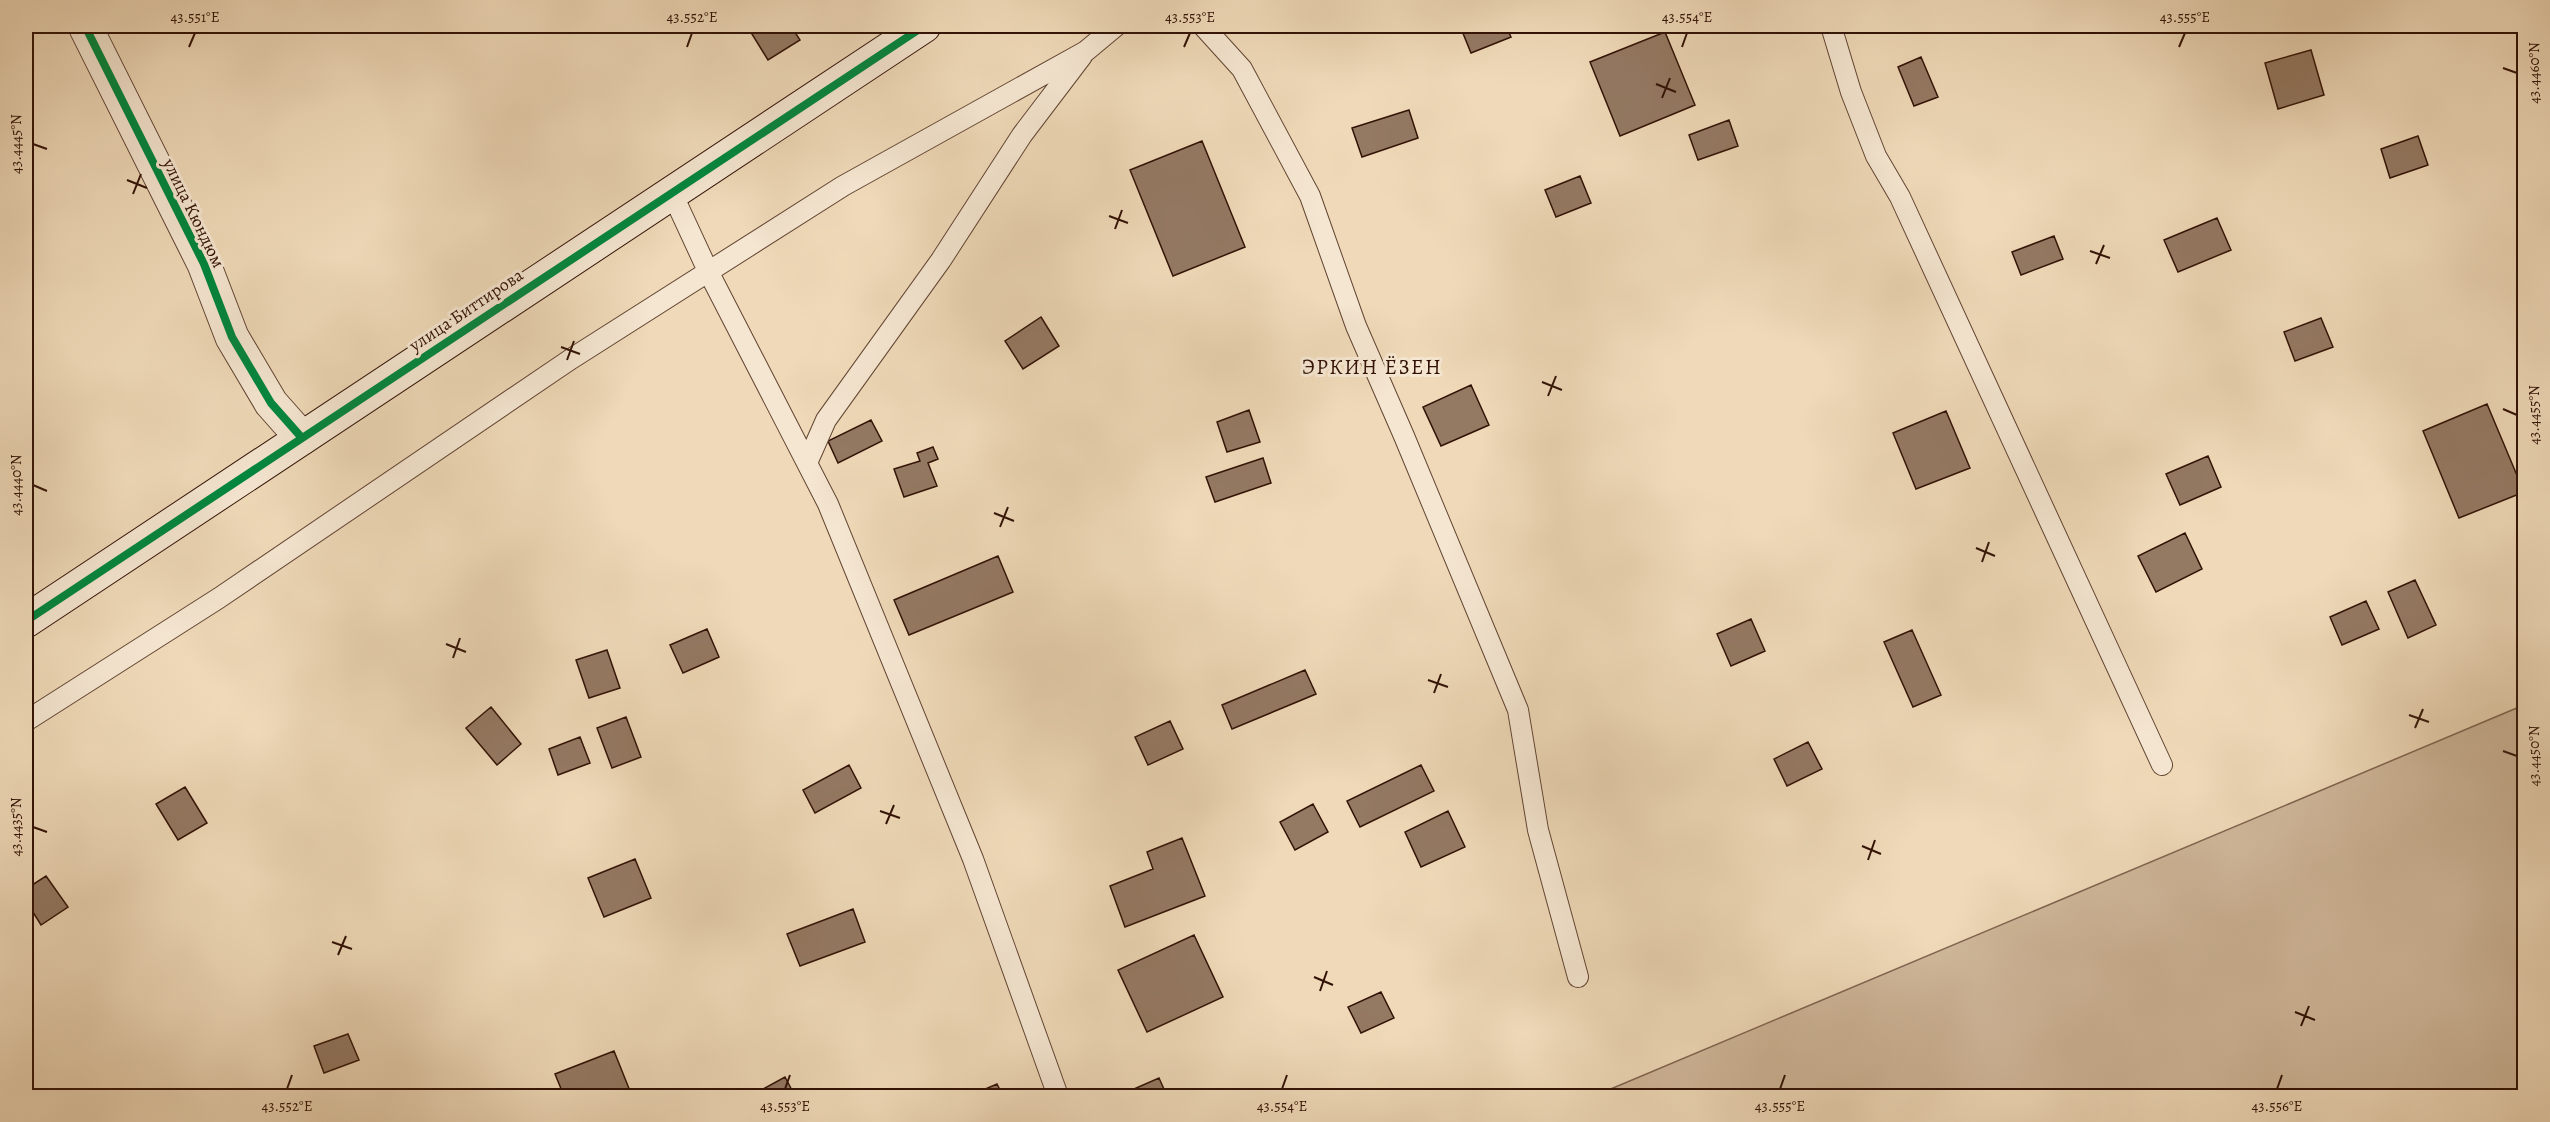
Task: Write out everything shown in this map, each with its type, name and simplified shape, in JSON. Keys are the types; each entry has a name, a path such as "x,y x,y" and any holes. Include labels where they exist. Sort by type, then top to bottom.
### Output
{"street":[{"name":"улица Кюндюм","path":"85,26 204,264 232,337 271,403 302,438"},
{"name":"улица Биттирова","path":"26,621 671,191 924,26"}],"lane":[{"path":"26,721 219,598 571,359 708,271 843,186 1086,51 1116,26"},
{"path":"1203,26 1242,69 1310,196 1356,326 1518,710 1538,830 1578,977"},
{"path":"1831,26 1851,92 1876,156 1900,197 2162,765"},
{"path":"807,463 826,420 941,260 1022,135 1086,51"},
{"path":"671,191 708,271 828,504 973,859 1058,1096"}],"shaded area":[{"path":"2524,705 2524,1096 1594,1096"}],"building":[{"path":"747,26 791,26 800,40 768,60"},
{"path":"1460,26 1506,26 1511,37 1471,53"},
{"path":"1665,32 1695,105 1620,136 1590,62"},
{"path":"2311,50 2324,95 2278,109 2265,63"},
{"path":"1921,57 1938,97 1914,106 1898,67"},
{"path":"1409,110 1418,138 1362,157 1352,128"},
{"path":"1729,120 1738,146 1698,160 1689,135"},
{"path":"2418,136 2428,165 2390,178 2381,149"},
{"path":"1202,141 1245,247 1173,276 1130,170"},
{"path":"1580,176 1591,203 1556,217 1545,190"},
{"path":"2217,218 2231,250 2178,272 2164,240"},
{"path":"2054,236 2063,259 2021,275 2012,252"},
{"path":"1041,317 1059,346 1023,369 1005,341"},
{"path":"2321,318 2333,347 2295,361 2284,332"},
{"path":"1471,385 1489,425 1441,446 1423,407"},
{"path":"2487,404 2524,492 2459,518 2423,431"},
{"path":"1249,410 1260,442 1227,452 1217,422"},
{"path":"1946,411 1970,468 1916,489 1893,433"},
{"path":"871,420 882,441 838,463 828,441"},
{"path":"933,447 938,459 928,463 937,486 904,497 894,469 920,461 917,453"},
{"path":"2208,456 2221,487 2180,505 2166,474"},
{"path":"1263,458 1271,483 1215,502 1206,477"},
{"path":"2185,533 2202,569 2156,592 2138,556"},
{"path":"998,556 1013,592 909,635 894,600"},
{"path":"2415,580 2436,625 2408,638 2388,592"},
{"path":"2366,601 2379,629 2342,645 2330,617"},
{"path":"1751,619 1765,651 1731,666 1717,634"},
{"path":"707,629 719,657 683,673 670,645"},
{"path":"1912,630 1941,695 1913,707 1884,642"},
{"path":"607,650 620,688 589,698 576,660"},
{"path":"1305,670 1316,694 1232,729 1222,705"},
{"path":"491,707 521,744 497,765 466,728"},
{"path":"626,717 641,757 612,768 597,728"},
{"path":"1170,721 1183,749 1148,765 1135,737"},
{"path":"580,737 590,763 558,775 549,749"},
{"path":"1808,742 1822,769 1787,786 1774,759"},
{"path":"849,765 861,788 815,813 803,790"},
{"path":"1421,765 1434,791 1360,827 1347,801"},
{"path":"185,787 207,823 178,840 156,804"},
{"path":"1313,804 1328,832 1295,850 1280,822"},
{"path":"1448,811 1465,847 1421,867 1405,832"},
{"path":"1182,838 1205,896 1125,927 1110,886 1153,869 1147,852"},
{"path":"635,859 651,898 604,917 588,878"},
{"path":"46,876 68,907 41,925 26,901 26,889"},
{"path":"853,909 865,942 800,966 787,934"},
{"path":"1194,935 1223,997 1147,1032 1118,970"},
{"path":"1381,992 1394,1018 1361,1033 1348,1007"},
{"path":"348,1034 359,1060 324,1073 314,1046"},
{"path":"614,1051 632,1096 564,1096 555,1074"},
{"path":"785,1077 795,1096 758,1096 756,1093"},
{"path":"1159,1078 1167,1096 1118,1096"},
{"path":"997,1084 1003,1096 969,1096"}],"cycle path":[{"path":"85,26 204,264 232,337 271,403 302,438"},
{"path":"26,621 924,26"}],"district":[{"name":"ЭРКИН ЁЗЕН","path":"1372,367"}]}
